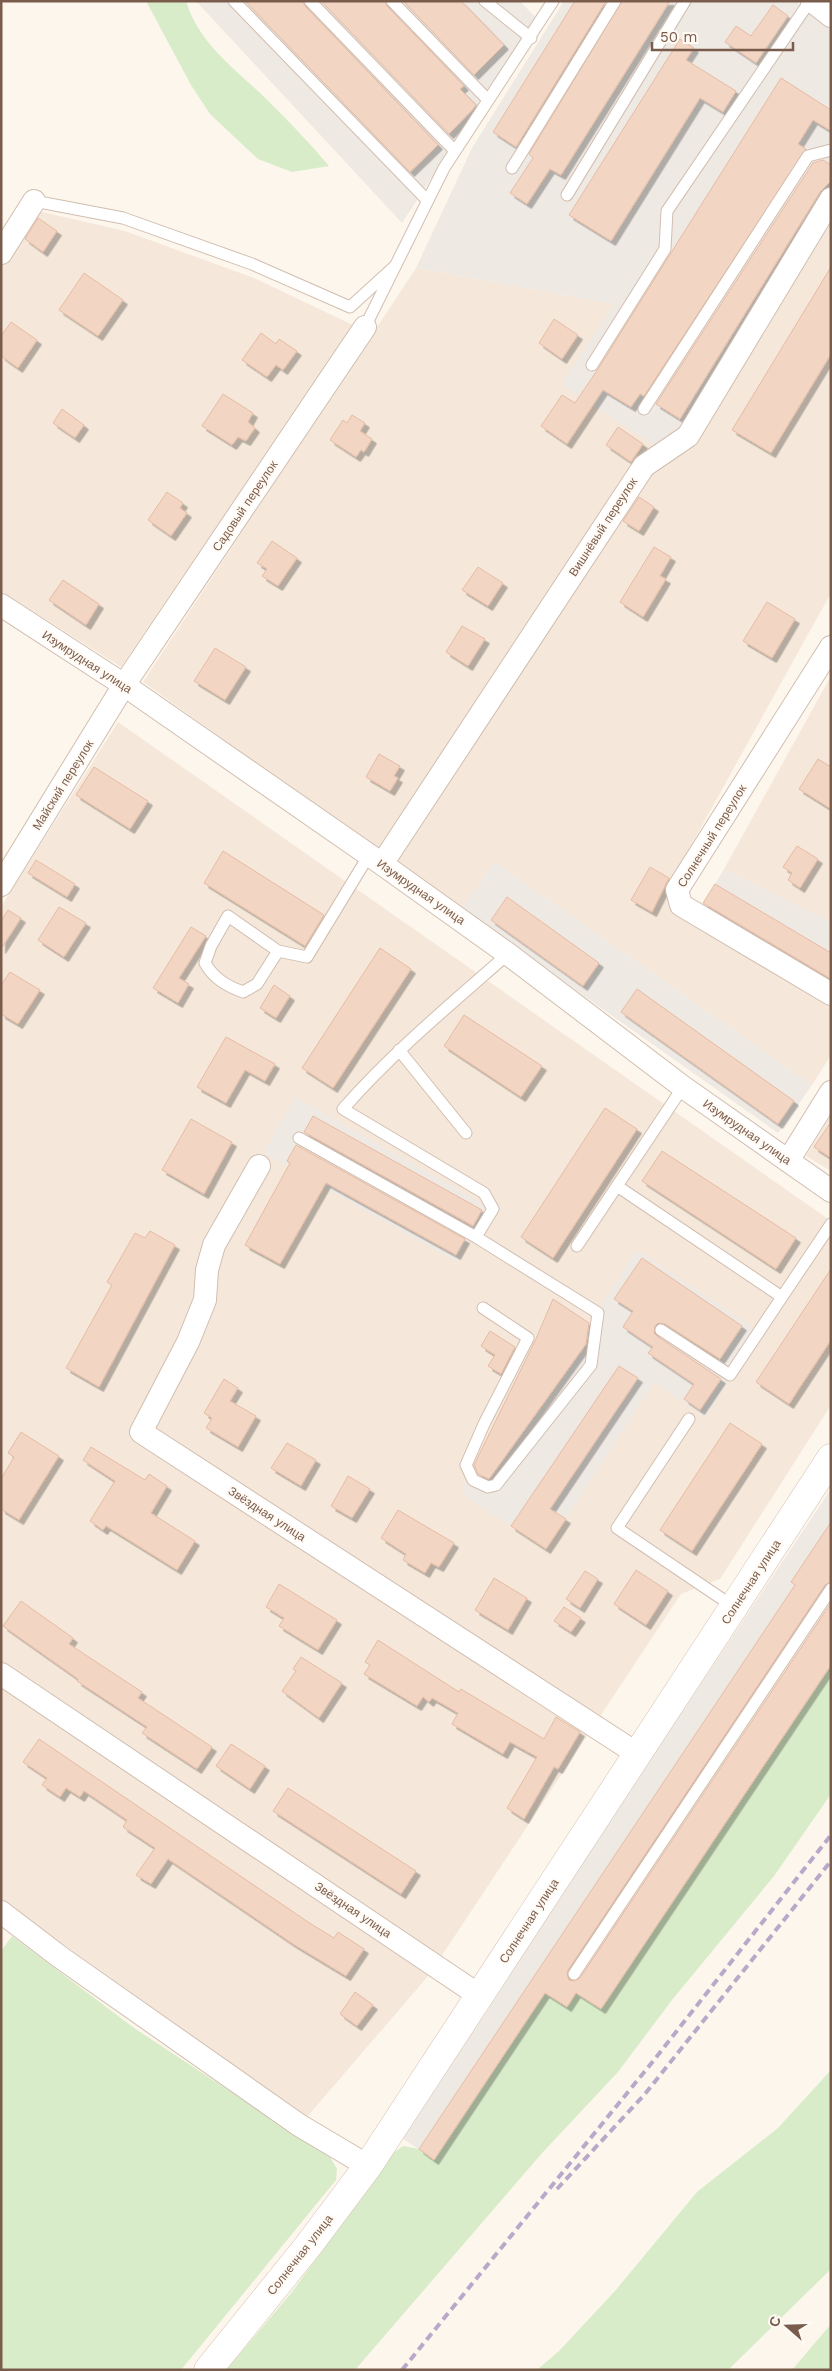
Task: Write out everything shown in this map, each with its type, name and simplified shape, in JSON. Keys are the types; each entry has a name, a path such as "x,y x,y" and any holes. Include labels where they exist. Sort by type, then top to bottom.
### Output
{"street":[{"path":"811,1 831,16"},
{"name":"Вишнёвый переулок","path":"375,859 644,466 688,436 831,199"},
{"path":"1,253 34,201"},
{"name":"Садовый переулок","path":"124,685 365,327"},
{"name":"Изумрудная улица","path":"1,605 124,685 375,859 508,954 683,1087 831,1191"},
{"name":"Солнечный переулок","path":"831,647 677,890 682,905 831,994"},
{"name":"Майский переулок","path":"1,885 124,685"},
{"path":"788,1161 831,1092"},
{"name":"Звёздная улица","path":"259,1166 214,1245 207,1270 205,1300 188,1342 141,1432 638,1755"},
{"name":"Солнечная улица","path":"208,2370 308,2246 368,2166 735,1608 831,1458"},
{"name":"Звёздная улица","path":"1,1674 480,1996"},
{"path":"1,1912 60,1957 299,2125 368,2166"}],"lane":[{"path":"234,1 427,200"},
{"path":"310,1 454,150"},
{"path":"392,1 487,99"},
{"path":"485,1 531,38"},
{"path":"365,327 427,200 454,150 487,99 531,38 553,1"},
{"path":"512,168 615,1"},
{"path":"567,195 685,1"},
{"path":"592,365 665,249 667,211 811,1"},
{"path":"644,409 808,156 831,150"},
{"path":"34,201 123,218 252,264 350,308 395,266"},
{"path":"278,951 257,984 244,992 226,986 210,971 205,963 211,946 228,916 278,951 307,957 375,859"},
{"path":"476,1237 493,1209 484,1193 343,1110 399,1050 508,954"},
{"path":"399,1050 466,1133"},
{"path":"577,1246 683,1087"},
{"path":"299,1138 476,1237 598,1313 591,1365 496,1485 488,1487 473,1480 466,1465 484,1424 528,1338 483,1308"},
{"path":"617,1186 782,1296"},
{"path":"661,1330 730,1375 831,1224"},
{"path":"689,1419 617,1528 735,1608"},
{"path":"574,1974 831,1589"}],"shaded area":[{"path":"196,1 520,1 536,18 402,223"},
{"path":"564,1 796,1 831,27 831,184 681,429 655,446 561,385 614,304 416,268 472,148"},
{"path":"831,184 831,593 669,885 831,980 831,1055 812,1085 495,862 461,909 143,682 416,268 615,304 681,429"},
{"path":"38,211 125,231 254,278 353,325 121,667 1,591 1,268"},
{"path":"831,676 831,922 724,869"},
{"path":"118,722 831,1221 831,1405 720,1579 681,1594 429,1975 307,2117 1,1900 1,907"},
{"path":"495,862 812,1085 778,1133 461,909"},
{"path":"724,869 831,922 831,980 703,904"},
{"path":"295,1097 487,1206 456,1262 263,1153"},
{"path":"831,1115 831,1171 806,1156"},
{"path":"637,1250 761,1333 706,1417 654,1383 546,1549 461,1494 553,1299 590,1323"},
{"path":"831,1489 831,1665 601,2009 576,1993 567,2007 434,2160 399,2136"}],"green space":[{"path":"146,1 186,1 198,28 216,52 287,119 329,166 292,172 258,159 210,114 191,85"},
{"path":"831,1665 831,1794 774,1876 672,2000 618,2072 543,2152 355,2370 226,2370 292,2292 392,2154 403,2146 419,2149 434,2159 545,1993 567,2007 576,1993 601,2009"},
{"path":"12,1936 134,2028 330,2157 337,2169 336,2180 181,2370 1,2370 1,1951"},
{"path":"831,2070 831,2269 728,2370 537,2370 559,2351 615,2291 697,2192 778,2128"},
{"path":"831,2324 831,2370 792,2370"}],"building":[{"path":"245,1 303,1 305,6 438,145 410,172"},
{"path":"321,1 385,1 387,6 464,86 460,89 476,105 449,134"},
{"path":"403,1 461,1 504,45 474,75"},
{"path":"575,1 606,1 516,147 493,132"},
{"path":"622,1 670,1 561,175 550,169 527,204 510,193 533,158 529,154"},
{"path":"773,5 788,16 756,63 725,42 736,26 751,36"},
{"path":"680,39 694,48 686,60 736,91 723,112 700,98 611,241 569,215"},
{"path":"781,78 831,110 831,131 813,120 798,144 806,149 644,396 640,394 631,407 603,390 567,444 541,426 562,395 575,403"},
{"path":"823,160 831,165 831,181 820,192 680,419 656,404 813,163"},
{"path":"38,218 57,231 43,252 25,239"},
{"path":"831,267 831,354 771,453 732,430"},
{"path":"84,273 123,300 98,336 59,310"},
{"path":"554,319 578,335 562,359 539,343"},
{"path":"11,322 37,340 18,368 1,356 1,336"},
{"path":"261,333 276,344 279,339 297,351 283,370 276,365 267,377 242,360"},
{"path":"223,394 253,413 248,422 255,428 246,441 238,437 232,445 202,426"},
{"path":"62,409 84,425 75,438 53,423"},
{"path":"352,415 365,423 360,431 372,439 364,452 361,450 356,457 330,440 343,420 347,423"},
{"path":"618,427 643,444 631,462 606,445"},
{"path":"167,492 183,503 180,508 187,513 171,536 148,520"},
{"path":"639,497 654,507 639,531 623,521"},
{"path":"272,541 297,558 278,586 262,576 267,569 257,563"},
{"path":"654,547 671,557 660,576 666,579 643,617 620,602"},
{"path":"478,567 503,583 488,606 462,590"},
{"path":"63,580 99,604 86,625 49,600"},
{"path":"767,602 795,619 772,658 743,641"},
{"path":"462,626 485,639 468,666 446,652"},
{"path":"215,648 246,667 225,700 194,681"},
{"path":"379,754 400,766 394,776 398,778 390,791 366,777"},
{"path":"818,759 831,767 831,809 799,789"},
{"path":"94,767 148,801 130,829 76,795"},
{"path":"797,846 818,859 800,888 788,880 792,873 783,867"},
{"path":"223,851 324,915 305,946 204,883"},
{"path":"36,860 75,884 67,897 28,873"},
{"path":"650,867 669,878 652,912 631,900"},
{"path":"715,884 831,953 831,979 703,903"},
{"path":"507,897 599,963 583,986 491,920"},
{"path":"59,907 86,923 64,957 38,940"},
{"path":"8,910 21,918 1,949 1,921"},
{"path":"191,927 206,936 179,978 189,984 178,1003 153,988"},
{"path":"380,948 411,969 333,1088 302,1068"},
{"path":"10,972 40,990 18,1024 1,1014 1,985"},
{"path":"274,985 290,996 276,1018 260,1008"},
{"path":"637,989 794,1101 778,1124 621,1012"},
{"path":"464,1015 542,1066 521,1097 444,1046"},
{"path":"226,1037 275,1064 265,1081 245,1070 226,1103 197,1087"},
{"path":"605,1108 637,1129 553,1258 521,1237"},
{"path":"313,1116 482,1210 473,1226 304,1132"},
{"path":"191,1119 232,1142 204,1194 162,1170"},
{"path":"831,1122 831,1158 814,1147"},
{"path":"296,1145 465,1239 456,1255 326,1183 280,1264 245,1245 290,1163 287,1161"},
{"path":"662,1151 796,1238 776,1269 642,1181"},
{"path":"150,1231 175,1245 99,1387 66,1368 112,1285 107,1282 135,1233 145,1238"},
{"path":"642,1258 742,1326 720,1359 665,1324 658,1323 655,1326 654,1333 657,1336 721,1379 700,1410 684,1399 694,1384 648,1353 653,1347 623,1327 633,1311 614,1299"},
{"path":"831,1269 831,1340 789,1404 756,1382"},
{"path":"553,1299 589,1323 586,1344 489,1479 478,1474 474,1465 535,1341"},
{"path":"490,1331 515,1347 501,1374 488,1366 495,1355 481,1346"},
{"path":"619,1366 638,1378 550,1509 566,1519 546,1549 511,1526"},
{"path":"224,1379 238,1388 230,1401 256,1416 238,1447 206,1428 212,1418 204,1413"},
{"path":"730,1423 762,1444 692,1551 660,1530"},
{"path":"21,1432 59,1456 19,1520 1,1509 1,1479 14,1457 8,1453"},
{"path":"287,1443 316,1460 301,1486 271,1468"},
{"path":"91,1447 145,1480 149,1474 167,1486 151,1513 195,1541 177,1570 106,1526 103,1530 90,1521 115,1481 83,1460"},
{"path":"348,1476 370,1489 352,1518 331,1506"},
{"path":"398,1510 454,1543 439,1567 431,1563 425,1573 403,1560 406,1554 381,1538"},
{"path":"831,1522 831,1582 825,1585 568,1970 569,1980 574,1981 580,1978 831,1603 831,1665 601,2009 576,1993 567,2007 545,1993 434,2160 419,2149 795,1585 791,1582"},
{"path":"636,1570 668,1591 646,1625 614,1604"},
{"path":"585,1571 598,1579 580,1608 566,1599"},
{"path":"494,1578 527,1598 508,1630 475,1610"},
{"path":"279,1584 337,1620 318,1650 279,1626 284,1618 266,1607"},
{"path":"21,1601 73,1638 69,1644 142,1692 138,1698 212,1747 197,1769 142,1733 147,1727 77,1681 78,1679 3,1626"},
{"path":"564,1607 581,1618 571,1632 554,1621"},
{"path":"378,1640 459,1692 461,1689 544,1739 556,1717 580,1732 558,1769 554,1767 524,1819 507,1808 537,1757 510,1742 503,1754 452,1724 458,1713 432,1698 429,1702 423,1697 417,1706 364,1674 370,1665 365,1662"},
{"path":"301,1657 342,1683 319,1718 282,1691 296,1671 293,1669"},
{"path":"39,1739 308,1922 334,1938 338,1932 364,1949 346,1976 293,1944 168,1859 151,1884 136,1875 155,1848 123,1827 127,1820 84,1791 80,1797 66,1788 60,1797 42,1785 47,1778 23,1762"},
{"path":"231,1744 265,1766 250,1789 216,1766"},
{"path":"288,1788 416,1871 401,1894 273,1811"},
{"path":"355,1992 373,2005 357,2026 340,2014"}],"railway":[{"path":"402,2370 654,2060 831,1835"},
{"path":"557,2189 645,2094 831,1861"}]}
